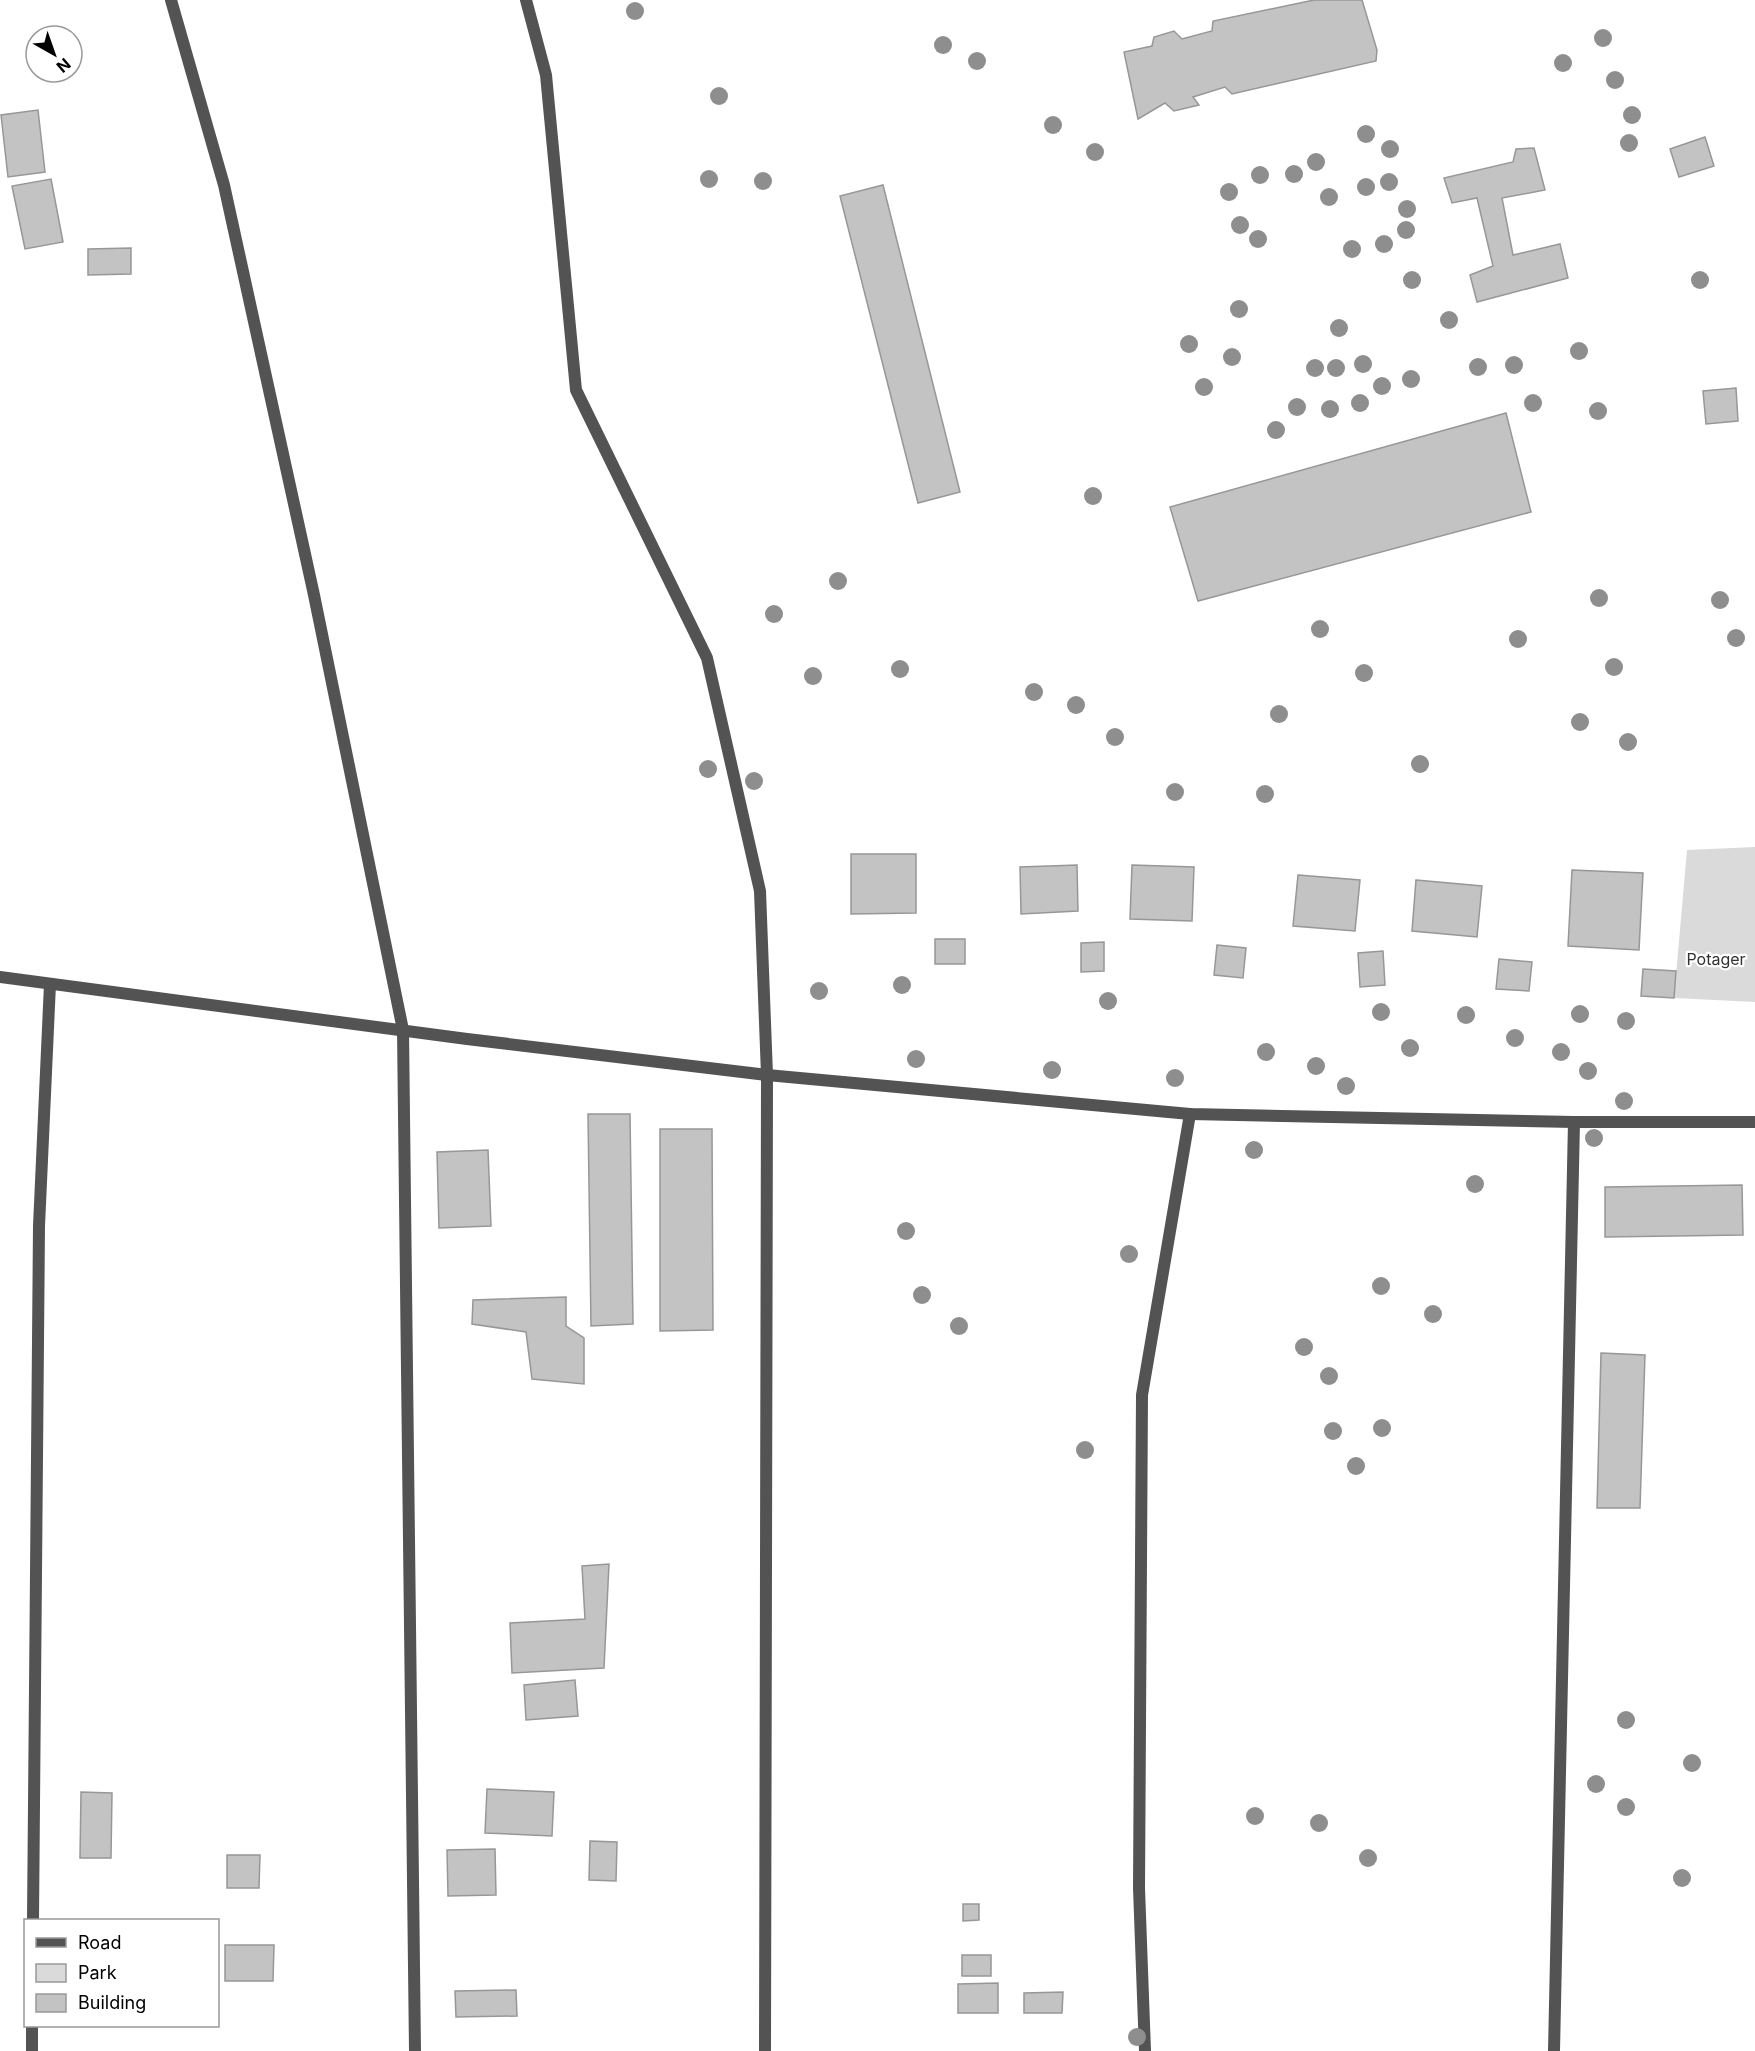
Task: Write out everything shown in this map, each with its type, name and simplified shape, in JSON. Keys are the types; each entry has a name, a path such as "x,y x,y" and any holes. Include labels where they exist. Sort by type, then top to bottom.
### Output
{"street":[{"path":"171,0 224,185 314,595 403,1030 415,2051"},
{"path":"526,0 546,75 576,390 707,658 760,891 767,1075 765,2051"},
{"path":"0,977 767,1075 1190,1114 1574,1122 1755,1122"},
{"path":"33,1919 39,1226 51,984"},
{"path":"1145,2051 1139,1888 1142,1395 1190,1114"},
{"path":"1554,2051 1574,1122"},
{"path":"32,2027 32,2051"}],"green space":[{"name":"Potager","path":"1755,847 1755,1002 1674,998 1687,850"}],"building":[{"path":"1314,0 1362,0 1377,50 1376,61 1232,94 1225,87 1193,97 1199,105 1174,111 1165,103 1138,119 1124,52 1152,46 1154,37 1174,31 1182,39 1212,31 1213,21"},
{"path":"38,110 45,172 8,177 1,115"},
{"path":"1705,137 1714,166 1679,177 1670,149"},
{"path":"1534,148 1545,190 1502,198 1513,255 1560,244 1568,278 1477,302 1470,275 1493,266 1477,198 1452,203 1444,178 1513,162 1516,149"},
{"path":"51,179 63,242 25,249 12,186"},
{"path":"883,185 960,492 918,503 840,196"},
{"path":"131,248 131,274 88,275 88,249"},
{"path":"1736,388 1738,421 1706,424 1703,391"},
{"path":"1506,413 1531,512 1198,601 1170,507"},
{"path":"851,854 916,854 916,913 851,914"},
{"path":"1077,865 1078,911 1021,914 1020,867"},
{"path":"1132,865 1194,867 1192,921 1130,919"},
{"path":"1572,870 1643,873 1639,950 1568,946"},
{"path":"1298,875 1360,880 1355,931 1293,926"},
{"path":"1416,880 1482,886 1477,937 1412,931"},
{"path":"935,939 965,939 965,964 935,964"},
{"path":"1104,942 1104,971 1081,972 1081,943"},
{"path":"1217,945 1246,948 1243,978 1214,975"},
{"path":"1383,951 1385,985 1360,987 1358,953"},
{"path":"1499,959 1532,962 1529,991 1496,989"},
{"path":"1643,969 1676,971 1674,998 1641,996"},
{"path":"588,1114 630,1114 633,1324 591,1326"},
{"path":"660,1129 712,1129 713,1330 660,1331"},
{"path":"488,1150 491,1226 439,1228 437,1152"},
{"path":"1742,1185 1743,1235 1605,1237 1605,1187"},
{"path":"566,1297 566,1326 584,1338 584,1384 532,1379 526,1332 472,1324 473,1300"},
{"path":"1601,1353 1645,1355 1640,1508 1597,1508"},
{"path":"609,1564 604,1668 512,1673 510,1623 585,1619 582,1566"},
{"path":"575,1680 578,1716 526,1720 524,1685"},
{"path":"487,1789 554,1792 552,1836 485,1833"},
{"path":"81,1792 112,1793 111,1858 80,1858"},
{"path":"590,1841 617,1842 616,1881 589,1880"},
{"path":"495,1849 496,1895 448,1896 447,1850"},
{"path":"227,1855 260,1855 259,1888 227,1888"},
{"path":"963,1904 979,1904 979,1920 963,1921"},
{"path":"225,1945 274,1945 273,1981 225,1981"},
{"path":"962,1955 991,1955 991,1976 962,1976"},
{"path":"998,1983 998,2013 958,2013 958,1984"},
{"path":"516,1990 517,2016 456,2017 455,1991"},
{"path":"1063,1992 1062,2013 1024,2013 1024,1993"}]}
